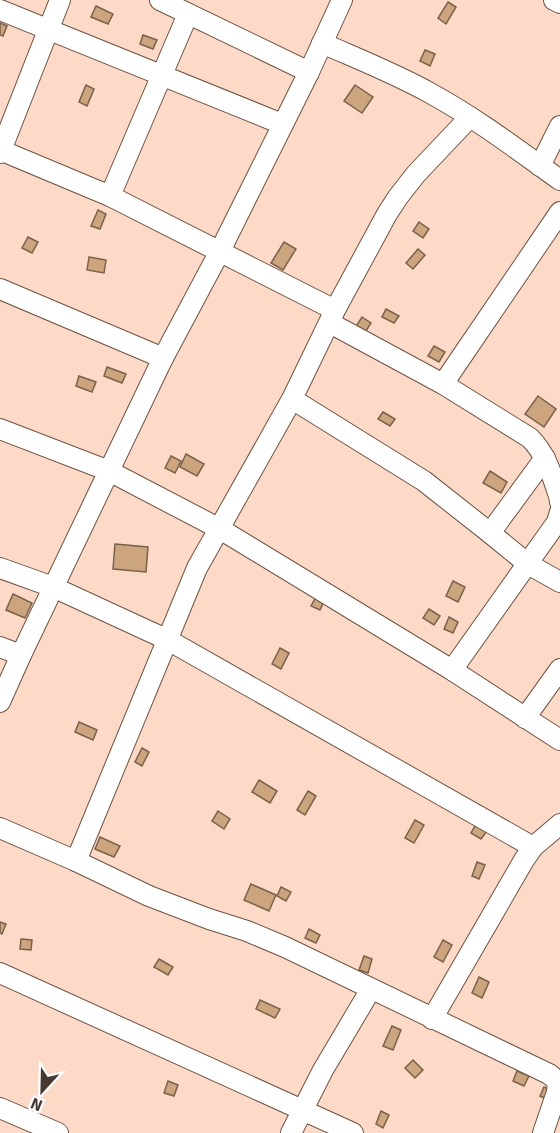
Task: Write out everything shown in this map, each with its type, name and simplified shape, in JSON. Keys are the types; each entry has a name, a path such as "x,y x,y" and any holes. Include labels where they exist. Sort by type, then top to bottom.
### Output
{"street":[{"path":"60,0 0,151 110,196 220,251 333,316 530,438 545,458 560,502"},
{"path":"160,0 309,72"},
{"path":"0,702 163,358 220,251 342,0"},
{"path":"554,0 560,3"},
{"path":"0,10 282,124"},
{"path":"110,196 188,14"},
{"path":"322,43 431,93 470,117 560,180"},
{"path":"76,861 204,552 220,529 292,399 387,214 416,174 470,117"},
{"path":"540,166 560,126"},
{"path":"443,384 560,212"},
{"path":"0,289 163,358"},
{"path":"292,399 424,481 528,564 560,582"},
{"path":"0,429 109,471 220,529 452,670 560,741"},
{"path":"490,533 545,458"},
{"path":"452,670 557,522 560,512"},
{"path":"0,568 53,587 168,640 533,847"},
{"path":"0,647 21,655"},
{"path":"525,718 560,669"},
{"path":"432,1019 533,847 560,824"},
{"path":"0,828 148,896 285,947 549,1074 558,1081 557,1092 543,1133"},
{"path":"0,974 353,1133"},
{"path":"291,1133 323,1070 370,989"},
{"path":"0,1108 27,1126 58,1133"}],"building":[{"path":"448,2 456,7 446,24 438,18"},
{"path":"96,6 113,14 108,24 91,17"},
{"path":"0,23 7,26 3,36 0,35"},
{"path":"143,35 157,40 153,49 140,44"},
{"path":"425,50 435,54 430,66 420,61"},
{"path":"86,85 94,89 87,106 79,102"},
{"path":"355,85 373,97 362,113 344,101"},
{"path":"98,210 106,214 100,229 91,226"},
{"path":"419,222 429,229 423,238 413,231"},
{"path":"28,237 38,242 32,253 22,248"},
{"path":"284,242 296,249 283,270 271,263"},
{"path":"418,249 425,255 413,269 406,263"},
{"path":"89,257 106,260 104,273 87,270"},
{"path":"386,309 399,316 394,323 382,317"},
{"path":"362,317 371,323 364,334 355,328"},
{"path":"434,346 445,352 439,362 428,356"},
{"path":"107,367 126,374 122,383 104,376"},
{"path":"79,376 96,382 92,392 76,386"},
{"path":"538,396 556,409 544,427 525,414"},
{"path":"383,412 395,419 390,426 378,419"},
{"path":"186,454 204,464 197,476 180,467"},
{"path":"171,456 181,461 175,473 165,468"},
{"path":"490,471 507,482 501,493 483,483"},
{"path":"115,544 148,547 146,572 113,569"},
{"path":"453,581 465,587 458,602 446,596"},
{"path":"13,594 32,603 25,618 6,610"},
{"path":"317,595 325,599 320,610 311,606"},
{"path":"429,609 440,616 434,625 423,618"},
{"path":"449,617 458,622 453,633 444,629"},
{"path":"280,648 289,653 281,669 272,664"},
{"path":"79,722 97,730 93,740 75,732"},
{"path":"142,748 149,752 142,766 135,762"},
{"path":"259,780 277,791 270,803 252,792"},
{"path":"308,791 316,796 305,815 297,810"},
{"path":"218,811 230,819 224,829 212,821"},
{"path":"415,820 424,825 414,843 405,838"},
{"path":"476,824 487,831 481,839 471,833"},
{"path":"100,837 120,846 114,857 95,849"},
{"path":"477,862 485,865 479,879 472,876"},
{"path":"251,884 276,895 269,911 244,900"},
{"path":"281,887 291,892 286,901 277,896"},
{"path":"0,922 6,924 2,934 0,933"},
{"path":"309,929 320,935 316,943 305,938"},
{"path":"21,939 32,940 31,950 20,949"},
{"path":"443,940 452,945 443,962 434,957"},
{"path":"364,956 372,959 368,973 359,970"},
{"path":"159,959 173,967 168,975 154,967"},
{"path":"479,977 489,982 482,998 472,993"},
{"path":"260,1000 280,1009 275,1018 256,1009"},
{"path":"392,1026 401,1030 393,1050 383,1046"},
{"path":"413,1060 423,1070 415,1078 405,1068"},
{"path":"517,1071 529,1076 524,1086 513,1081"},
{"path":"168,1081 178,1085 174,1096 164,1093"},
{"path":"544,1087 555,1092 551,1101 540,1096"},
{"path":"381,1111 389,1115 383,1128 376,1124"}]}
